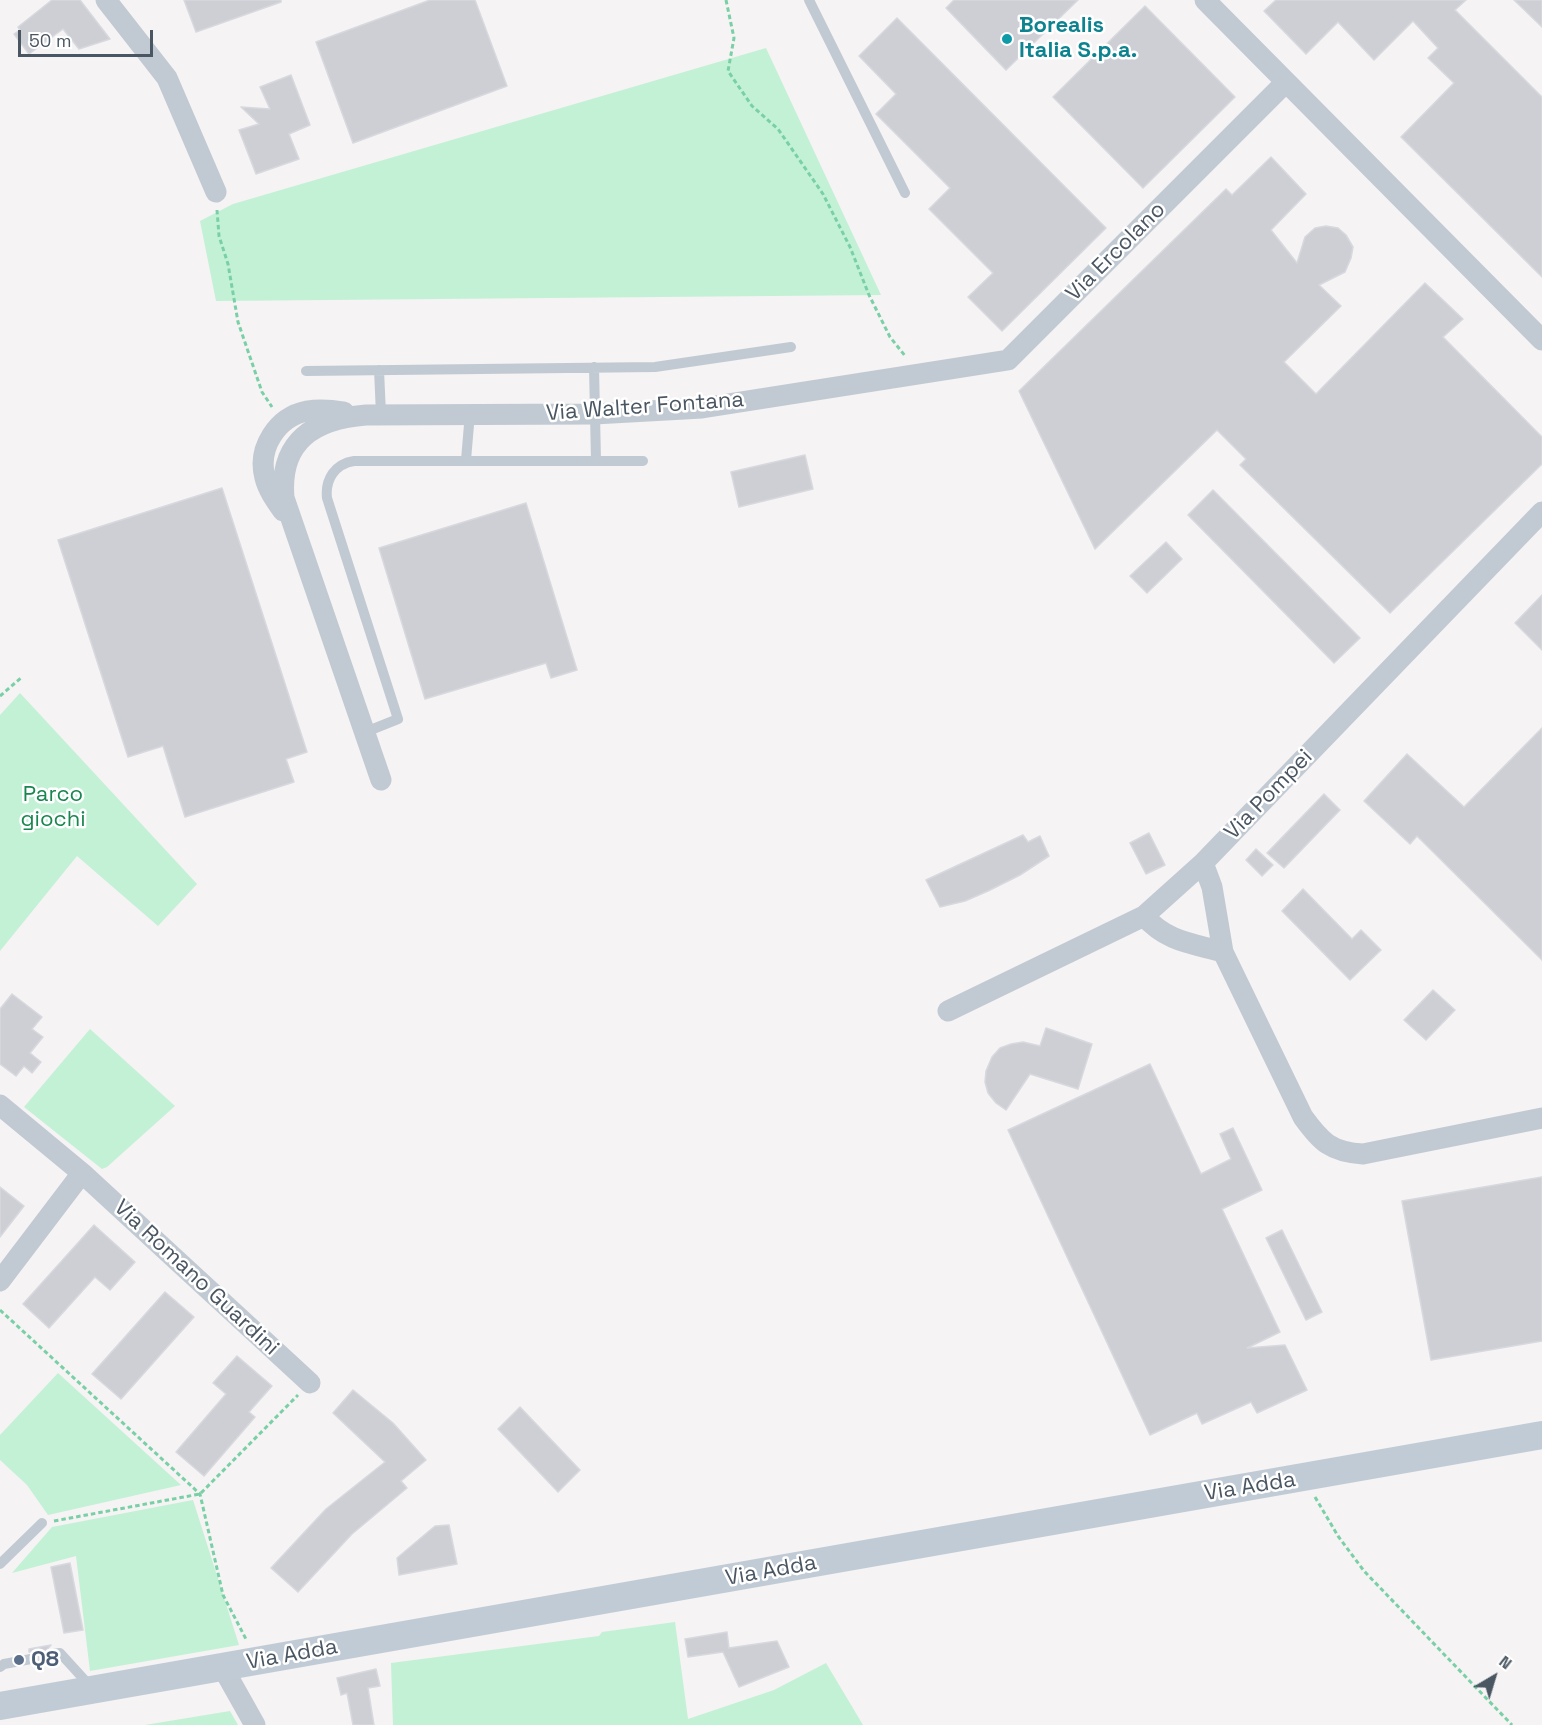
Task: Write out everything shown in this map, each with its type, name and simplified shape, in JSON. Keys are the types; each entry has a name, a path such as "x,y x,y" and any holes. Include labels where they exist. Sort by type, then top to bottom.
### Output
{"main road":[{"name":"Via Adda","path":"0,1706 1542,1435"}],"street":[{"path":"106,0 167,78 216,192"},
{"path":"1205,0 1542,340"},
{"name":"Via Ercolano","path":"921,373 1008,360 1286,82"},
{"name":"Via Walter Fontana","path":"381,780 285,504 283,486 286,468 303,437 323,423 340,417 374,414 594,414 702,408 921,373"},
{"name":"Via Walter Fontana","path":"294,530 268,487 264,471 264,455 269,440 287,419 302,412 326,410 374,414"},
{"name":"Via Pompei","path":"948,1011 1143,916 1203,862 1542,512"},
{"path":"1203,862 1212,887 1223,952 1303,1117 1314,1132 1329,1145 1344,1153 1363,1154 1542,1118"},
{"path":"1143,916 1170,938 1223,952"},
{"name":"Via Romano Guardini","path":"0,1105 82,1173 310,1383"},
{"path":"0,1281 82,1173"},
{"path":"223,1668 255,1725"}],"lane":[{"path":"810,0 905,193"},
{"path":"306,371 655,367 791,347"},
{"path":"594,367 596,461"},
{"path":"374,414 379,370"},
{"path":"466,460 470,413"},
{"path":"363,733 398,719 327,498 328,479 339,466 351,461 643,461"},
{"path":"0,1564 42,1523"},
{"path":"53,1654 60,1653 94,1690"},
{"path":"0,1667 4,1664 30,1659"}],"path":[{"path":"726,0 734,38 728,71 752,106 778,129 823,195 850,247 869,295 890,337 921,373"},
{"path":"216,192 219,236 228,264 238,322 262,392 268,402 287,419"},
{"path":"0,696 22,678"},
{"path":"0,1310 200,1494 223,1595 251,1647 254,1662"},
{"path":"42,1523 200,1494 310,1383"},
{"path":"1303,1478 1338,1536 1364,1571 1512,1725"}],"green space":[{"path":"766,48 881,295 216,301 200,221 233,204"},
{"name":"Parco giochi","path":"20,693 197,884 158,926 77,856 0,951 0,715"},
{"path":"90,1029 175,1106 102,1169 24,1107"},
{"path":"58,1373 181,1485 48,1515 27,1485 0,1460 0,1435"},
{"path":"193,1500 239,1645 90,1671 76,1556 12,1573 52,1527"},
{"path":"675,1622 688,1719 774,1690 826,1663 863,1725 393,1725 391,1663 599,1636 602,1632"},
{"path":"230,1711 238,1725 145,1725"}],"building":[{"path":"52,0 80,0 110,39 79,49 63,29 29,54 14,34 20,30 18,27"},
{"path":"184,0 281,0 281,2 196,32"},
{"path":"430,0 475,0 507,86 353,143 316,42"},
{"name":"Borealis Italia S.p.a.","path":"954,0 1078,0 1006,70 946,8"},
{"path":"1276,0 1466,0 1455,10 1542,97 1542,277 1401,137 1454,83 1428,58 1438,48 1413,21 1374,60 1338,22 1306,54 1264,11"},
{"path":"1514,0 1542,0 1542,27"},
{"path":"1145,6 1235,97 1143,188 1053,97"},
{"path":"897,18 1106,228 1002,331 968,297 993,273 929,209 950,188 876,114 896,94 859,56"},
{"path":"291,75 310,125 289,134 299,159 256,174 239,130 259,124 241,107 270,109 260,87"},
{"path":"1271,157 1306,194 1271,230 1297,263 1305,237 1315,228 1326,226 1338,228 1346,235 1353,247 1345,272 1319,285 1341,306 1284,362 1316,394 1425,283 1463,319 1443,337 1542,437 1542,464 1390,613 1240,465 1246,459 1217,430 1095,549 1019,391 1226,189 1232,195"},
{"path":"805,455 813,489 739,507 731,472"},
{"path":"222,488 307,752 286,759 294,782 185,817 163,746 128,757 58,540"},
{"path":"1213,490 1360,638 1334,663 1188,515"},
{"path":"526,503 577,670 551,678 546,663 425,699 379,548"},
{"path":"1166,542 1182,559 1147,593 1130,576"},
{"path":"1542,595 1542,650 1515,623"},
{"path":"1542,728 1542,960 1417,836 1410,844 1364,801 1407,754 1464,807"},
{"path":"1324,794 1340,810 1284,868 1267,853"},
{"path":"1149,833 1165,865 1146,874 1130,843"},
{"path":"1023,835 1028,842 1040,836 1049,856 1020,875 988,891 965,901 940,907 926,880"},
{"path":"1256,849 1273,865 1262,876 1246,860"},
{"path":"1303,889 1352,939 1361,930 1381,950 1350,980 1282,911"},
{"path":"1433,990 1455,1010 1426,1040 1404,1020"},
{"path":"12,994 42,1017 32,1029 43,1037 30,1053 41,1062 32,1073 24,1066 16,1076 0,1064 0,1009"},
{"path":"1046,1028 1092,1044 1078,1089 1030,1074 1006,1110 988,1093 985,1082 986,1071 992,1057 1000,1048 1011,1044 1023,1042 1040,1046"},
{"path":"1150,1064 1201,1174 1231,1159 1220,1134 1233,1128 1262,1190 1222,1209 1280,1332 1247,1348 1285,1345 1307,1390 1257,1413 1251,1402 1202,1424 1197,1413 1150,1435 1008,1130"},
{"path":"1542,1177 1542,1341 1431,1360 1402,1201"},
{"path":"0,1187 24,1206 0,1237"},
{"path":"94,1225 135,1262 110,1290 95,1277 49,1328 23,1304"},
{"path":"1282,1230 1322,1312 1306,1320 1266,1238"},
{"path":"165,1292 194,1317 121,1399 92,1374"},
{"path":"237,1356 272,1386 249,1412 255,1417 204,1476 176,1452 226,1394 213,1383"},
{"path":"353,1390 393,1423 426,1460 401,1481 407,1488 352,1534 298,1592 271,1568 326,1509 385,1462 333,1413"},
{"path":"520,1407 580,1470 558,1492 498,1429"},
{"path":"449,1525 457,1564 399,1575 397,1558 435,1526"},
{"path":"70,1563 83,1630 64,1633 51,1567"},
{"path":"727,1632 729,1648 777,1641 789,1667 739,1687 723,1652 688,1657 685,1639"},
{"path":"51,1645 46,1651 46,1656 54,1663 33,1666 38,1662 38,1657 34,1652 29,1652 29,1649"},
{"path":"376,1669 380,1686 368,1688 374,1725 353,1725 347,1693 341,1695 337,1678"}],"place":[{"name":"Borealis Italia S.p.a.","path":"1007,39"},
{"name":"Q8","path":"19,1660"}]}
